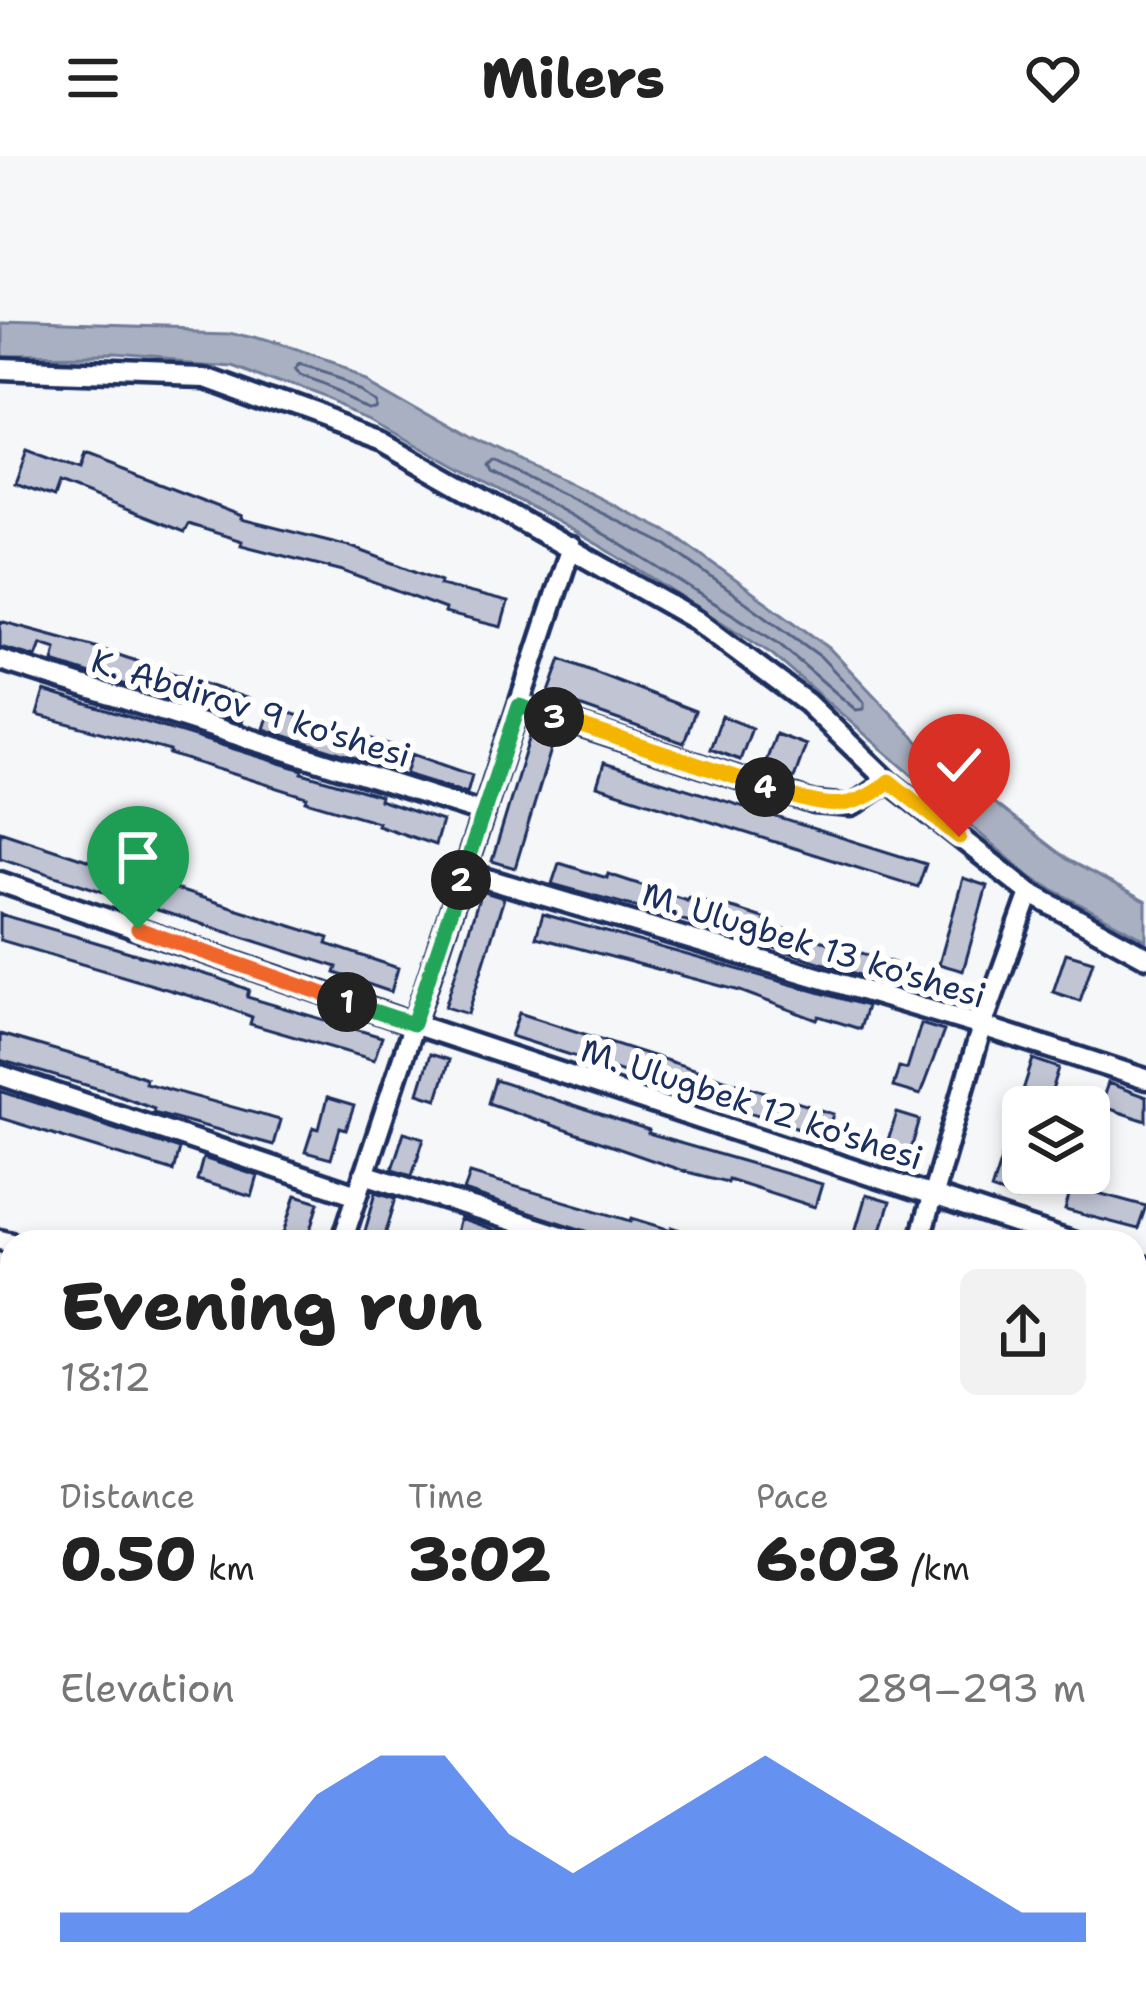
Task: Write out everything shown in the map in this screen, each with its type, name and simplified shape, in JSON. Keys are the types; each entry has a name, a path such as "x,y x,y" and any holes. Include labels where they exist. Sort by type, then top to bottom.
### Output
{"street":[{"path":"0,369 201,376 382,442 696,620 807,703 889,781 1030,893 1146,957"},
{"path":"345,1230 571,547"},
{"name":"K. Abdirov 9 ko'shesi","path":"0,660 484,813"},
{"path":"519,706 814,803 852,806 889,781"},
{"name":"M. Ulugbek 13 ko'shesi","path":"464,872 1146,1079"},
{"name":"M. Ulugbek 12 ko'shesi","path":"0,882 1036,1230"},
{"path":"922,1230 982,1026 1030,893"},
{"path":"0,1076 357,1195"},
{"path":"364,1174 543,1230"}],"water":[{"path":"0,324 229,331 367,375 474,436 674,535 829,648 929,753 1068,860 1146,902 1146,940 1030,877 772,654 604,548 371,418 228,365 113,356 0,357"}],"building":[{"path":"27,451 79,470 84,455 241,519 349,546 441,581 440,585 508,602 501,627 444,613 445,609 343,571 241,545 242,541 188,524 184,532 59,483 54,497 15,483"},
{"path":"0,621 92,646 249,699 242,722 53,662 56,649 41,644 36,657 0,647"},
{"path":"561,659 695,711 684,743 548,695"},
{"path":"44,691 380,796 379,800 442,821 435,845 170,751 37,715"},
{"path":"271,707 391,745 384,767 264,729"},
{"path":"722,716 752,728 740,760 710,749"},
{"path":"776,734 806,745 794,778 764,767"},
{"path":"530,736 553,743 515,868 492,861"},
{"path":"412,754 472,775 467,793 406,774"},
{"path":"604,763 926,864 918,887 597,786"},
{"path":"0,831 114,869 107,893 0,858"},
{"path":"559,863 735,909 766,919 764,923 894,963 888,984 552,884"},
{"path":"137,877 329,938 327,944 398,968 391,992 335,973 337,967 129,901"},
{"path":"963,878 987,886 963,971 939,964"},
{"path":"481,891 504,898 468,1014 445,1007"},
{"path":"0,914 218,978 249,990 247,997 382,1037 374,1060 250,1024 252,1017 217,1004 0,940"},
{"path":"543,914 867,1006 860,1029 819,1016 817,1020 740,991 536,937"},
{"path":"1066,953 1093,961 1080,1001 1053,992"},
{"path":"519,1013 834,1114 827,1137 511,1036"},
{"path":"921,1024 944,1031 920,1095 893,1087 899,1067 907,1069"},
{"path":"0,1034 118,1068 146,1078 145,1083 280,1120 273,1145 153,1112 154,1108 113,1093 0,1060"},
{"path":"430,1054 449,1060 437,1099 418,1093"},
{"path":"1033,1059 1059,1068 1053,1086 1024,1086"},
{"path":"495,1080 648,1134 822,1184 815,1207 728,1179 683,1171 488,1103"},
{"path":"1107,1086 1146,1097 1146,1121 1110,1109"},
{"path":"0,1091 179,1149 173,1171 0,1118"},
{"path":"327,1098 354,1106 346,1130 340,1128 331,1159 305,1152 313,1127 319,1129"},
{"path":"897,1113 920,1120 908,1158 885,1150"},
{"path":"404,1132 424,1138 412,1175 392,1169"},
{"path":"1002,1156 1002,1194 991,1190"},
{"path":"203,1158 258,1176 252,1197 197,1180"},
{"path":"470,1173 671,1230 580,1230 464,1191"},
{"path":"376,1192 396,1198 387,1230 365,1230"},
{"path":"1070,1194 1102,1194 1146,1206 1138,1229 1065,1210"},
{"path":"296,1195 319,1202 311,1230 285,1230"},
{"path":"866,1195 890,1202 881,1230 856,1230"},
{"path":"460,1219 492,1230 457,1230"}],"route":[{"path":"138,929 413,1024 519,706 814,803 852,806 889,781 959,837"}]}
